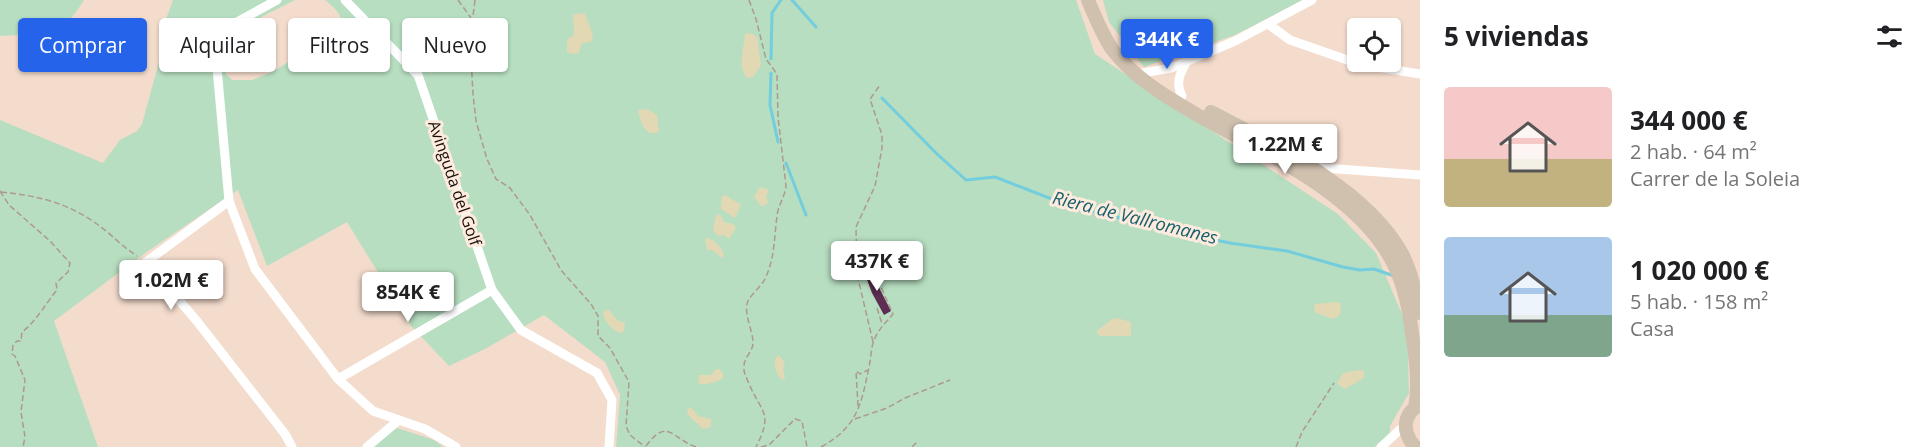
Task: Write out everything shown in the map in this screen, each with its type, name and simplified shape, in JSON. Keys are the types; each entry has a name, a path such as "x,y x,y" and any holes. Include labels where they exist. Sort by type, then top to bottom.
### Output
{"main road":[{"path":"1088,0 1112,48 1157,91 1264,151 1335,184 1379,222 1401,252 1402,268 1412,299 1420,313"},
{"path":"1137,74 1292,154 1311,173"},
{"path":"1411,446 1405,425 1409,414 1417,406 1418,396 1412,299"}],"street":[{"path":"277,0 226,28 216,57 229,201 255,270 338,379 373,411 425,429 456,447"},
{"name":"Avinguda del Golf","path":"345,0 418,75 492,290 521,330 597,373 612,400 609,447"},
{"path":"1137,74 1171,68 1268,24 1312,0"},
{"path":"1268,24 1290,40 1359,64 1420,74"},
{"path":"1182,96 1177,85 1187,61"},
{"path":"1311,173 1420,175"},
{"path":"229,201 146,262 196,320 285,434 292,447"},
{"path":"338,379 492,290"},
{"path":"367,447 399,420"},
{"path":"1381,447 1405,425"}],"path":[{"path":"458,0 472,18"},
{"path":"472,18 475,0"},
{"path":"749,0 766,59 777,74 778,117 786,186 785,195 777,213 773,262 764,282 748,302 746,312 752,327 753,345 743,364 744,373 766,418 766,425 756,447"},
{"path":"472,72 476,121 487,159 496,179 510,188 561,270 591,304 598,316 598,336 610,348 629,382 626,426 630,435 645,447 657,433 664,430 670,431 696,447"},
{"path":"873,342 858,274 856,227 877,177 882,135 870,99 880,85"},
{"path":"0,192 54,200 100,227 146,262"},
{"path":"0,192 9,205 50,241 70,263 68,272 56,283 57,290 49,299 46,307 22,332 21,341 13,345 12,354 25,380 21,412 25,437 23,447"},
{"path":"821,447 836,439 853,422 869,369 873,342 882,324 893,314 872,267"},
{"path":"878,308 882,324"},
{"path":"858,407 856,371 860,374 869,369"},
{"path":"854,419 886,408 950,380"},
{"path":"1296,447 1302,432 1334,383"},
{"path":"761,447 769,445 795,419 798,419 802,422 807,447"},
{"path":"912,447 917,442"}],"green space":[{"path":"0,0 84,0 70,18 18,18 18,35 0,36"},
{"path":"173,0 295,0 259,18 167,18"},
{"path":"325,0 1076,0 1095,54 1338,214 1376,253 1407,326 1409,393 1390,426 1390,435 1374,447 616,447 620,395 605,362 544,315 485,349 449,366 411,326 347,222 267,266 238,190 148,251 54,321 98,447 0,447 0,120 103,163 120,140 137,131 142,124 159,62 159,72 226,72 232,80 252,80 276,72 276,70 288,62 288,72 390,72 390,18 341,18 338,12"},
{"path":"1103,0 1303,0 1235,35 1144,67 1109,22"},
{"path":"394,427 434,440 443,447 371,447"}],"sand":[{"path":"585,14 593,35 591,42 582,43 579,53 573,54 567,52 567,40 574,35 573,15"},
{"path":"751,33 757,37 761,65 753,77 747,78 742,68 742,57 745,34"},
{"path":"642,109 657,115 659,132 650,133 644,128 638,111"},
{"path":"760,187 769,190 766,196 768,203 762,207 754,197"},
{"path":"725,195 741,205 735,218 721,209 722,196"},
{"path":"720,214 724,222 733,224 736,228 729,239 724,235 718,236 713,230 716,216"},
{"path":"705,238 714,241 719,246 724,255 722,258 712,250 707,250"},
{"path":"1340,303 1341,311 1333,319 1314,312 1315,304"},
{"path":"605,310 609,310 617,320 625,323 622,333 613,329 608,323 603,314"},
{"path":"1117,318 1131,322 1131,336 1100,336 1096,331"},
{"path":"779,355 785,363 783,369 785,379 783,380 775,365 775,359"},
{"path":"716,369 723,373 723,378 711,383 698,383 699,375 711,375"},
{"path":"1364,371 1364,378 1345,389 1337,384 1343,373"},
{"path":"691,407 698,416 711,419 711,427 703,429 687,414"}],"building":[{"path":"868,266 891,311 884,315 863,269"}],"waterway":[{"path":"771,59 772,13 781,0"},
{"name":"Riera de Vallromanes","path":"792,0 816,27"},
{"path":"771,73 770,105 778,142"},
{"name":"Riera de Vallromanes","path":"882,98 966,180 995,177 1070,206 1230,243 1287,251 1343,267 1360,270 1374,269 1394,276"},
{"path":"786,163 806,215"}]}
